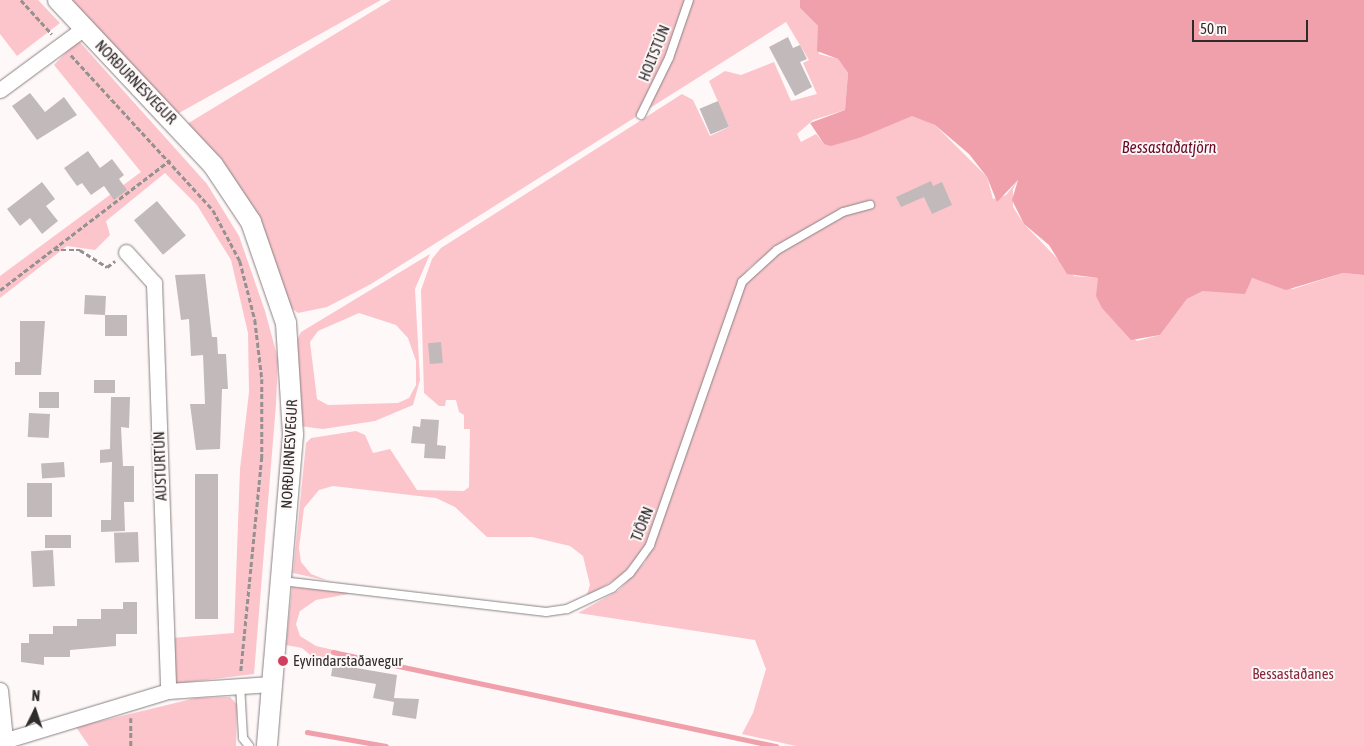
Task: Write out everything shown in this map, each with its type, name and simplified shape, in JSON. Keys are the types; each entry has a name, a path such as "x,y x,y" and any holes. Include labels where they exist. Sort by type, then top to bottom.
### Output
{"street":[{"name":"NORÐURNESVEGUR","path":"58,0 214,166 251,222 272,274 290,344 294,414 270,684 267,746"},
{"path":"0,90 84,28"},
{"name":"AUSTURTÚN","path":"126,252 154,283 168,691"},
{"path":"0,690 2,740 168,691 240,684 270,684"}],"lane":[{"name":"HOLTSTÚN","path":"641,115 669,58 689,0"},
{"name":"TJÖRN","path":"280,581 546,612 566,610 612,588 630,573 650,545 742,282 777,250 843,212 870,205"},
{"path":"240,684 244,738 249,746"}],"path":[{"path":"21,0 170,160 213,210 240,261 255,320 262,379 262,457 240,684"},
{"path":"0,290 170,160"},
{"path":"52,250 80,250 107,267 126,252"}],"green space":[{"path":"0,0 38,0 60,23 17,56 0,34"},
{"path":"63,0 381,0 179,113 169,111"},
{"name":"Bessastaðanes","path":"391,0 800,0 800,8 818,26 819,54 838,59 848,73 845,110 813,120 797,134 801,142 816,134 824,144 862,137 912,115 935,125 987,177 993,199 1006,195 1018,180 1013,189 1013,207 1024,224 1074,276 1099,278 1107,313 1137,341 1160,335 1187,299 1203,291 1251,278 1293,289 1343,273 1364,275 1364,746 796,746 742,734 753,713 766,669 755,640 578,613 619,590 645,562 744,286 779,245 749,268 738,284 654,527 643,551 621,576 586,597 590,585 583,556 570,546 532,537 487,537 455,507 436,498 333,486 319,490 304,508 299,548 301,562 311,574 329,581 293,573 306,443 311,438 356,431 365,435 373,453 390,449 417,490 464,491 469,487 470,429 464,429 464,415 459,412 456,400 446,400 445,406 439,406 424,393 421,290 432,259 441,248 682,94 693,100 710,136 729,127 709,81 725,71 741,75 774,62 791,101 817,94 803,63 809,60 786,22 371,284 327,307 298,313 289,306 187,124"},
{"path":"78,40 207,184 239,236 265,311 278,359 254,674 173,684 172,638 234,633 240,469 249,392 248,333 231,260 197,205 165,173 106,221 110,235 95,250 67,246 0,298 0,276 141,172 54,65"},
{"path":"430,254 415,289 420,380 413,405 375,421 323,429 299,426 296,342 301,332","holes":["359,313 396,325 408,338 416,361 416,385 409,398 398,403 328,405 317,399 310,342 318,331"]},
{"path":"292,587 354,593 316,600 300,611 296,624 300,636 316,646 338,651 328,654 322,665 302,648 286,645"},
{"path":"230,697 237,704 236,746 89,746 76,727 196,698"}],"water":[{"name":"Bessastaðatjörn","path":"800,0 1364,0 1364,275 1343,273 1286,290 1252,278 1245,294 1203,291 1187,299 1160,335 1131,340 1102,308 1096,296 1098,278 1067,274 1049,245 1024,224 1012,200 1018,180 997,202 987,177 969,154 935,125 912,116 862,137 831,146 824,144 810,123 845,110 848,73 838,59 817,51 818,26 800,8"}],"building":[{"path":"788,37 793,48 800,45 807,59 800,62 812,87 795,96 769,47"},
{"path":"30,93 45,112 64,97 77,115 37,140 12,106"},
{"path":"718,101 729,127 711,135 700,109"},
{"path":"88,151 100,168 112,159 124,175 119,179 127,190 114,200 104,186 91,195 82,183 77,186 64,168"},
{"path":"931,181 933,186 942,182 952,205 932,214 924,197 901,207 896,197"},
{"path":"42,182 55,199 46,206 58,221 42,234 30,218 20,226 7,209"},
{"path":"157,201 186,235 163,255 134,220"},
{"path":"205,274 212,337 217,337 218,354 226,354 228,389 222,389 220,449 196,450 190,404 205,404 203,355 191,356 189,319 181,320 175,275"},
{"path":"85,295 106,296 105,315 84,314"},
{"path":"105,315 127,315 127,336 105,336"},
{"path":"20,321 45,321 41,375 15,375 15,362 20,362"},
{"path":"441,342 443,363 430,364 428,343"},
{"path":"94,380 115,380 115,393 94,393"},
{"path":"39,392 59,392 59,408 39,408"},
{"path":"111,397 130,397 129,428 121,427 123,466 134,466 134,502 124,502 125,531 101,532 101,520 111,520 112,462 100,463 100,450 110,449"},
{"path":"29,413 50,414 49,438 28,437"},
{"path":"421,419 439,420 437,445 446,446 445,459 424,458 425,444 411,443 413,426 420,427"},
{"path":"64,462 65,477 42,479 41,464"},
{"path":"195,474 218,474 218,619 195,619"},
{"path":"27,483 52,483 52,517 27,517"},
{"path":"138,532 139,562 115,563 114,533"},
{"path":"45,535 71,535 71,548 45,548"},
{"path":"53,550 55,586 33,587 31,551"},
{"path":"123,602 137,602 137,634 116,634 116,646 70,650 70,657 44,657 44,665 21,662 21,643 29,643 29,634 53,634 53,626 77,626 77,619 101,619 101,609 123,609"},
{"path":"333,664 397,675 394,698 419,699 416,719 392,715 394,702 373,698 376,684 331,676"}],"waterway":[{"path":"333,652 776,746"},
{"path":"307,732 386,746"}],"place":[{"name":"Eyvindarstaðavegur","path":"283,661"}]}
